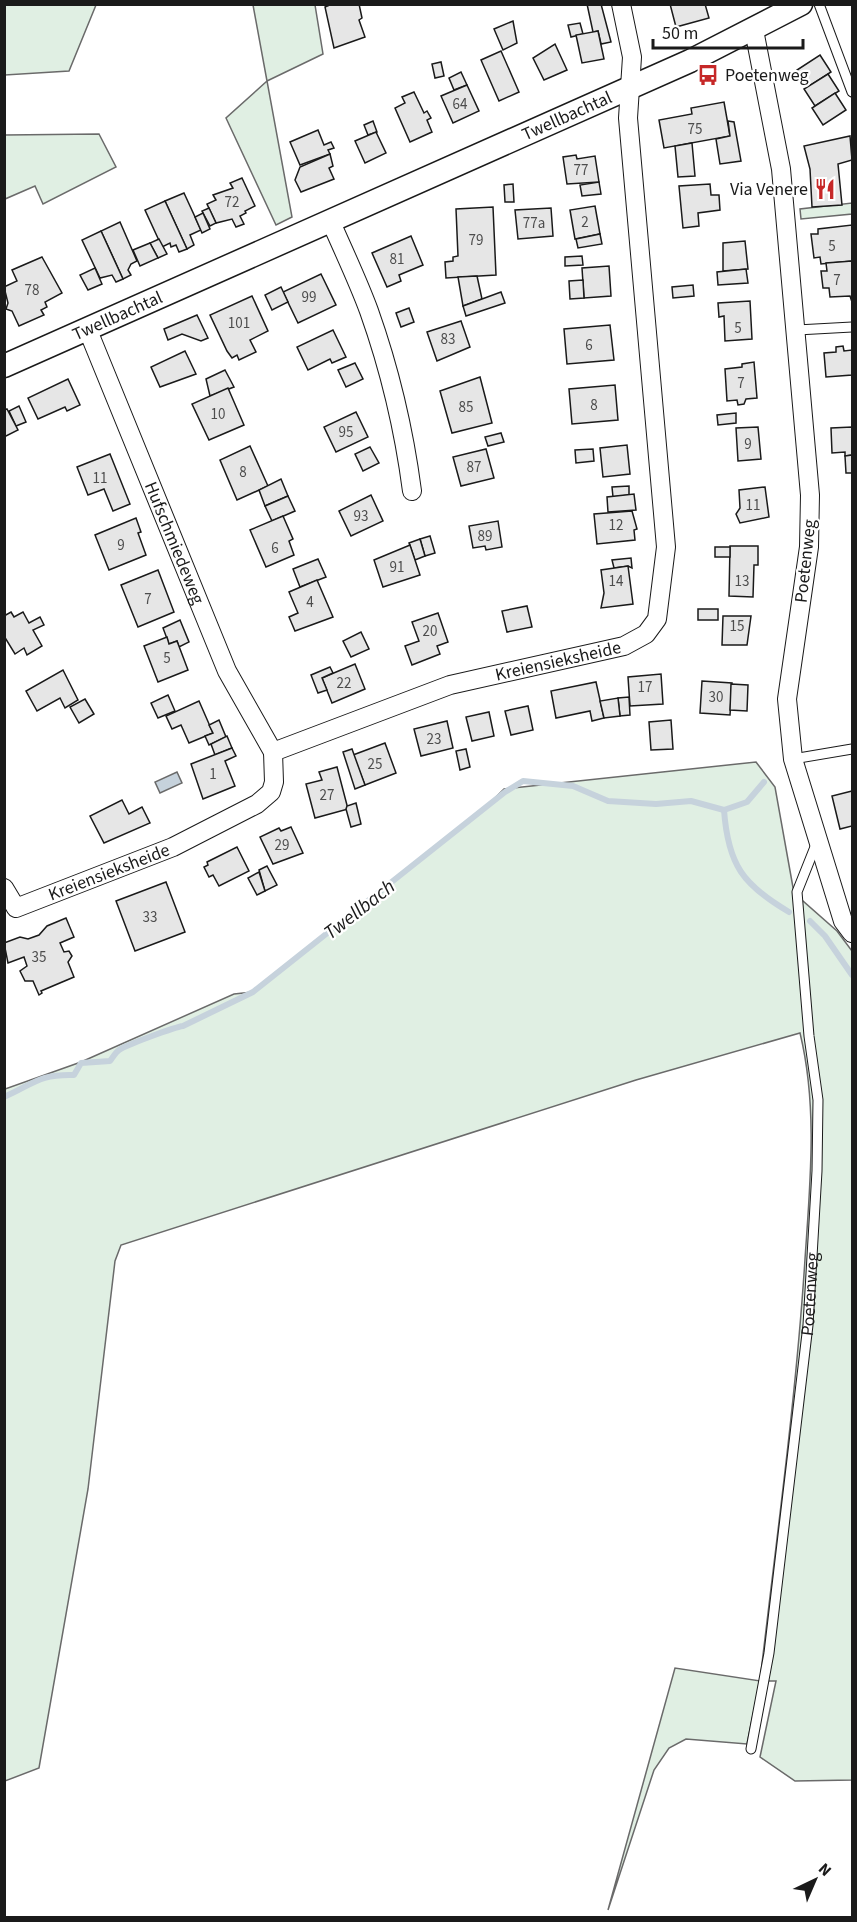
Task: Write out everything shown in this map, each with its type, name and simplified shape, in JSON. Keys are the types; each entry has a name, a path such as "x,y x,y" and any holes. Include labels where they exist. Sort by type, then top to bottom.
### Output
{"street":[{"name":"Kreiensieksheide","path":"4,888 10,911 173,847 257,804 271,792 274,782 273,752 450,685 624,646 646,634 657,619 666,547 627,118 632,57 621,4"},
{"name":"Twellbachtal","path":"4,366 631,87 754,30 801,4"},
{"name":"Poetenweg","path":"754,30 781,169 810,495 809,547 787,699 793,759 843,921 852,933"},
{"path":"331,222 369,311 384,359 404,436 412,491"},
{"name":"Hufschmiedeweg","path":"87,328 227,671 273,752"}],"lane":[{"path":"819,4 852,92"},
{"path":"797,330 852,327"},
{"path":"793,759 852,749"},
{"name":"Poetenweg","path":"750,1749 769,1653 808,1325 817,1171 818,1100 809,1036 797,892 818,840"}],"green space":[{"path":"5,4 96,5 69,71 5,75"},
{"path":"253,5 315,5 323,54 267,81"},
{"path":"267,81 292,217 276,225 226,118"},
{"path":"99,134 116,167 43,204 35,186 5,199 5,135"},
{"path":"852,203 852,214 801,219 800,209"},
{"path":"756,762 775,787 794,893 837,931 852,951 852,1780 795,1781 760,1757 776,1681 760,1681 796,1365 809,1202 811,1117 806,1061 800,1033 636,1080 121,1245 115,1261 88,1489 39,1768 5,1781 5,1089 81,1062 234,994 253,992 487,806 504,789"},
{"path":"675,1668 760,1681 747,1744 686,1739 669,1748 654,1770 608,1910"}],"shaded area":[{"path":"177,772 182,783 160,793 155,782"}],"building":[{"path":"332,4 359,4 362,18 359,20 365,37 334,48 325,7"},
{"path":"587,4 601,4 611,42 601,44 598,31 593,32"},
{"path":"670,4 705,4 709,18 676,27"},
{"path":"513,21 517,43 503,50 494,29"},
{"path":"580,23 583,34 571,37 568,25"},
{"path":"598,31 604,59 582,63 576,35"},
{"path":"555,44 567,70 544,80 533,58"},
{"path":"501,51 519,92 499,101 481,60"},
{"path":"820,55 831,72 808,87 797,70"},
{"path":"441,62 444,76 435,78 432,64"},
{"path":"461,72 467,85 454,90 449,78"},
{"path":"828,74 839,91 815,106 804,89"},
{"path":"467,85 479,111 453,123 441,96"},
{"path":"414,92 424,113 427,111 431,118 427,120 432,132 410,142 395,108 405,103 402,97"},
{"path":"835,93 846,110 823,125 812,108"},
{"path":"724,102 730,136 664,148 659,120 692,114 691,108"},
{"path":"373,121 377,132 368,135 364,125"},
{"path":"728,121 734,122 741,161 720,164 716,139 730,136"},
{"path":"318,130 324,145 331,142 334,148 328,150 330,154 300,165 290,142"},
{"path":"376,132 386,153 365,163 355,141"},
{"path":"850,136 852,160 838,164 842,205 812,207 810,169 804,146"},
{"path":"692,143 695,176 678,177 675,146"},
{"path":"330,154 333,166 329,168 334,179 301,192 295,180 300,167"},
{"path":"576,155 577,159 595,156 599,182 567,184 563,157"},
{"path":"242,178 255,206 240,216 244,224 236,227 232,219 216,223 207,204 216,200 213,195 233,188 230,183"},
{"path":"599,182 601,194 582,196 580,185"},
{"path":"513,184 514,202 505,202 504,185"},
{"path":"710,184 711,195 719,195 720,210 698,213 699,226 683,228 679,186"},
{"path":"184,193 201,230 190,235 194,245 187,249 165,201"},
{"path":"165,201 187,249 179,252 176,245 171,247 170,243 162,247 145,210"},
{"path":"595,206 600,234 575,239 570,210"},
{"path":"493,207 496,275 446,278 445,262 453,261 453,257 458,256 456,209"},
{"path":"209,208 216,223 210,226 202,211"},
{"path":"551,208 553,236 518,239 515,210"},
{"path":"203,213 210,229 202,233 195,217"},
{"path":"120,222 137,261 131,264 128,270 131,275 123,279 101,231"},
{"path":"852,225 852,261 821,264 820,257 814,258 811,234 818,234 818,229"},
{"path":"101,231 123,279 116,282 112,275 100,278 82,240"},
{"path":"600,234 602,244 578,248 576,239"},
{"path":"411,236 423,265 399,275 401,281 387,287 372,253"},
{"path":"159,239 167,254 158,258 150,243"},
{"path":"745,241 748,269 723,271 723,243"},
{"path":"150,243 158,258 140,266 133,250"},
{"path":"582,256 583,265 565,266 565,257"},
{"path":"42,257 62,293 45,302 47,307 41,310 44,315 19,326 12,311 6,309 8,303 4,287 17,281 12,270"},
{"path":"852,261 852,302 850,296 830,297 829,288 823,288 821,271 827,271 826,263"},
{"path":"609,266 611,296 584,298 582,268"},
{"path":"95,268 102,284 88,290 80,275"},
{"path":"746,269 748,283 718,285 717,272"},
{"path":"321,274 336,305 298,323 283,292"},
{"path":"477,276 482,299 463,306 458,277"},
{"path":"583,280 584,298 570,299 569,281"},
{"path":"693,285 694,296 673,298 672,287"},
{"path":"281,287 288,302 272,310 265,295"},
{"path":"501,292 505,303 466,316 463,306"},
{"path":"252,296 268,331 250,340 256,352 239,360 237,355 232,358 227,351 210,315"},
{"path":"750,301 752,339 725,341 724,316 719,317 718,303"},
{"path":"409,308 414,322 401,327 396,313"},
{"path":"197,315 208,338 201,341 182,334 168,340 164,329"},
{"path":"461,321 470,347 437,361 427,332"},
{"path":"610,325 614,360 567,364 564,329"},
{"path":"333,330 346,357 332,363 330,359 308,370 297,347"},
{"path":"843,346 844,351 852,350 852,375 826,377 824,353 836,352 836,347"},
{"path":"185,351 196,374 160,387 151,367"},
{"path":"754,362 757,398 746,399 744,404 738,405 737,400 727,401 725,369 742,367 742,364"},
{"path":"355,363 363,379 346,387 338,370"},
{"path":"225,370 234,387 210,396 206,379"},
{"path":"480,377 492,423 452,433 440,391"},
{"path":"68,379 80,405 67,411 65,407 38,419 28,398"},
{"path":"615,385 618,420 572,424 569,389"},
{"path":"228,388 244,425 209,440 192,404"},
{"path":"19,406 26,422 16,426 9,411"},
{"path":"7,409 18,430 4,437 4,410"},
{"path":"356,412 368,437 336,452 324,427"},
{"path":"736,413 736,423 718,425 717,415"},
{"path":"758,427 761,459 738,461 736,428"},
{"path":"852,427 852,455 845,456 845,452 832,453 831,428"},
{"path":"501,433 504,442 488,446 485,437"},
{"path":"627,445 630,474 603,477 600,448"},
{"path":"250,446 268,486 237,500 220,460"},
{"path":"370,447 379,463 363,471 355,454"},
{"path":"486,449 494,478 461,486 453,457"},
{"path":"593,449 594,461 576,463 575,450"},
{"path":"110,454 130,504 113,511 104,489 88,495 77,467"},
{"path":"852,455 852,473 846,473 845,456"},
{"path":"281,479 288,496 265,506 259,490"},
{"path":"629,486 629,495 613,497 612,487"},
{"path":"765,487 769,517 740,523 736,514 740,508 739,490"},
{"path":"634,494 636,510 608,512 607,497"},
{"path":"371,495 383,521 351,536 339,511"},
{"path":"288,496 295,511 272,521 265,506"},
{"path":"632,511 637,529 634,530 635,540 597,544 594,514"},
{"path":"283,516 293,539 289,541 294,555 266,567 250,530"},
{"path":"136,518 141,532 138,533 146,555 109,570 95,535"},
{"path":"498,521 502,547 486,550 485,546 473,548 469,526"},
{"path":"430,536 435,553 425,556 420,539"},
{"path":"420,539 425,556 415,560 409,543"},
{"path":"410,545 420,575 383,587 374,560"},
{"path":"730,546 758,546 758,565 754,565 753,597 729,596"},
{"path":"715,547 730,547 730,557 715,557"},
{"path":"631,558 632,568 628,566 614,568 612,560"},
{"path":"318,559 326,577 300,587 293,569"},
{"path":"628,566 633,604 601,608 604,593 601,570"},
{"path":"158,570 174,612 138,627 121,585"},
{"path":"317,580 333,617 295,631 289,617 298,613 289,592"},
{"path":"527,606 532,627 507,632 502,611"},
{"path":"698,609 718,609 718,620 698,620"},
{"path":"11,612 14,617 23,612 29,623 40,617 44,625 33,630 42,646 27,655 24,648 15,654 4,636 4,616"},
{"path":"438,613 448,642 437,646 440,654 412,665 405,646 419,641 412,622"},
{"path":"723,616 751,616 747,645 722,645"},
{"path":"180,620 189,642 179,647 177,641 169,644 163,628"},
{"path":"361,632 369,649 351,657 343,641"},
{"path":"167,637 169,644 177,641 188,670 158,682 144,646"},
{"path":"355,664 365,689 332,703 322,678"},
{"path":"330,667 333,673 322,678 327,690 318,693 311,675"},
{"path":"63,670 78,700 65,708 60,698 37,711 26,691"},
{"path":"661,674 663,704 630,706 628,677"},
{"path":"702,681 732,683 730,715 700,713"},
{"path":"596,682 604,718 592,721 590,711 556,718 551,691"},
{"path":"731,684 748,685 747,711 730,710"},
{"path":"168,695 175,711 158,718 151,703"},
{"path":"629,697 630,715 620,716 618,698"},
{"path":"618,698 620,716 604,718 600,701"},
{"path":"85,699 94,714 79,723 70,707"},
{"path":"199,701 213,733 189,743 181,725 172,729 166,716"},
{"path":"528,706 533,730 511,735 505,711"},
{"path":"489,712 494,736 472,741 466,717"},
{"path":"219,720 226,737 209,745 205,736 213,733 209,725"},
{"path":"671,720 673,749 651,750 649,722"},
{"path":"447,721 453,748 421,756 414,729"},
{"path":"227,736 232,748 215,755 211,744"},
{"path":"385,743 396,773 365,785 353,755"},
{"path":"232,748 236,756 225,761 235,786 203,799 191,764"},
{"path":"352,749 365,785 355,789 343,752"},
{"path":"466,749 470,767 460,770 456,751"},
{"path":"337,767 348,809 315,818 306,784 322,780 319,772"},
{"path":"852,791 852,826 840,829 832,796"},
{"path":"122,800 129,814 142,807 150,823 104,843 90,816"},
{"path":"356,803 361,824 351,827 346,809 347,806"},
{"path":"291,827 303,853 273,864 260,837 279,828 281,831"},
{"path":"237,847 249,871 219,886 213,875 209,877 204,867 208,865 207,862"},
{"path":"267,866 277,885 265,891 259,870"},
{"path":"259,872 265,891 257,895 248,878"},
{"path":"166,882 185,932 135,951 116,901"},
{"path":"66,918 74,937 60,943 64,952 69,951 72,956 68,962 74,977 41,991 39,995 33,981 25,981 20,971 27,966 24,957 8,963 4,943 20,937 28,939 39,935 47,926"}],"waterway":[{"name":"Twellbach","path":"4,1097 44,1078 74,1075 81,1063 110,1061 123,1048 183,1026 253,992 505,792 523,781 573,786 608,801 656,804 691,801 724,810 747,802 764,782"},
{"path":"724,810 729,845 741,872 760,892 789,912"},
{"path":"810,921 825,936 852,975"}],"place":[{"name":"Poetenweg","path":"708,75"},
{"name":"Via Venere","path":"825,189"}]}
